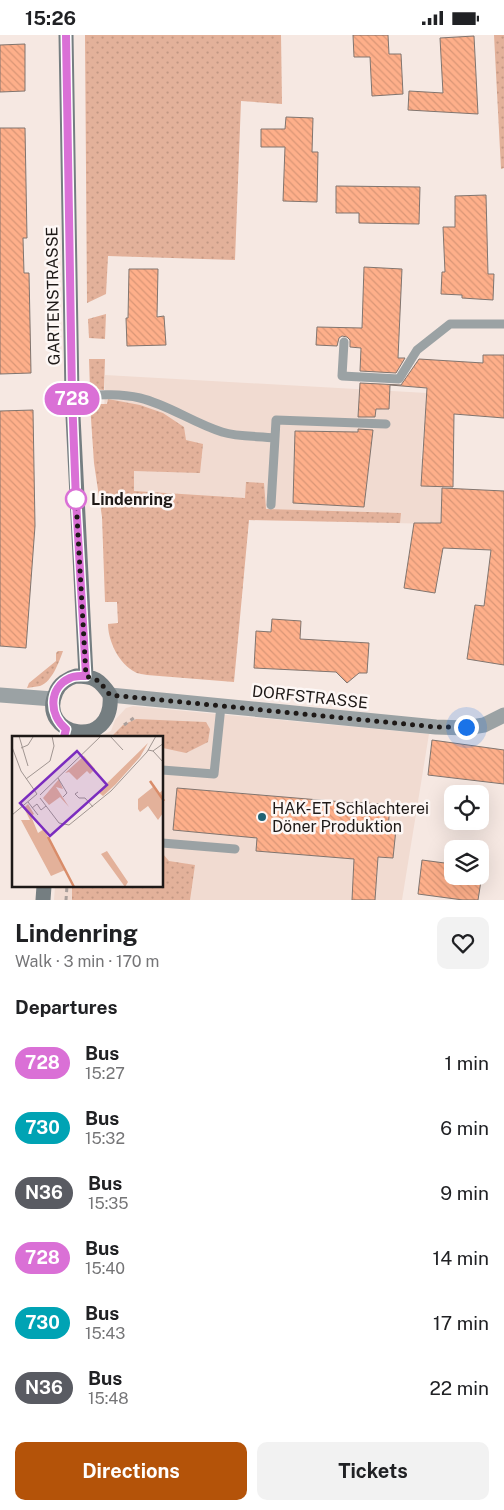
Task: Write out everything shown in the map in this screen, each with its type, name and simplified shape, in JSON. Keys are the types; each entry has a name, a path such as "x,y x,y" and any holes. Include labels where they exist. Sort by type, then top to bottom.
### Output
{"street":[{"name":"GARTENSTRASSE","path":"66,35 72,396 86,676"},
{"path":"76,676 86,676 99,681 110,695 109,713 100,726 90,732 65,733 56,719 52,707 57,688 67,679 76,676"},
{"path":"0,695 53,699"},
{"name":"DORFSTRASSE","path":"110,695 436,727 484,725 504,715"},
{"path":"43,900 44,887"}],"lane":[{"path":"344,342 342,376 399,379 417,350 450,324 504,324"},
{"path":"72,396 115,395 140,398 165,406 223,433 275,437"},
{"path":"271,505 276,420 386,424"},
{"path":"164,770 214,774 221,706"},
{"path":"164,843 235,849"}],"path":[{"path":"66,900 67,887"}],"shaded area":[{"path":"85,35 281,35 282,104 241,101 235,260 108,256 106,294 87,303"},
{"path":"494,35 504,35 504,168 501,169"},
{"path":"106,314 105,339 89,338 88,319"},
{"path":"89,359 105,359 104,390 90,389"},
{"path":"105,375 427,393 421,459 445,461 441,524 102,517"},
{"path":"108,399 140,405 163,413 184,427 186,440 203,444 200,473 134,471 134,491 245,498 246,482 264,483 266,509 401,513 400,523 249,520 234,682 136,673 119,658 110,638 108,624 118,623 117,602 105,602 102,517 94,463 90,404 107,404"},
{"path":"63,651 55,671 48,680 40,686 27,688 29,683 56,661 56,653"},
{"path":"133,706 429,734 402,900 54,900 55,887 164,887 164,736 100,736 111,731 115,720 126,708"},
{"path":"136,719 206,722 210,729 208,742 186,753 164,748 164,736 112,736 123,725"},
{"path":"164,855 169,861 195,865 190,900 72,900 72,887 164,887"}],"building":[{"path":"353,35 388,35 389,54 401,54 403,94 372,96 370,57 354,57"},
{"path":"474,36 478,114 408,110 409,91 443,93 440,38"},
{"path":"25,44 25,91 0,92 0,45"},
{"path":"286,117 313,118 312,152 318,152 317,202 283,201 285,147 261,147 261,129 285,129"},
{"path":"0,128 25,128 27,238 23,238 24,273 29,273 31,373 0,374"},
{"path":"336,186 420,187 419,224 359,223 359,213 336,213"},
{"path":"486,195 488,274 494,274 493,300 462,298 462,295 441,294 442,272 445,272 443,227 455,227 455,196"},
{"path":"364,267 402,269 398,358 405,358 396,373 360,371 361,348 350,347 350,340 347,337 342,336 339,338 337,346 316,345 317,327 362,328"},
{"path":"129,269 158,269 157,317 164,316 166,345 127,346 126,318 128,318"},
{"path":"483,355 504,355 504,418 454,414 453,487 421,486 427,388 390,385 389,409 376,409 375,417 358,417 360,383 401,385 419,359 483,363"},
{"path":"33,410 35,526 26,648 0,646 0,411"},
{"path":"358,429 373,430 364,507 293,503 295,431 358,432"},
{"path":"442,488 504,491 504,665 467,659 475,605 484,606 491,550 443,548 435,593 404,588 414,523 441,523"},
{"path":"272,619 301,621 300,639 369,643 367,673 359,673 347,683 336,672 254,668 256,631 271,632"},
{"path":"432,740 504,750 504,784 428,775"},
{"name":"HAK-ET Schlachterei Döner Produktion","path":"177,788 390,805 388,829 396,829 393,858 378,857 375,900 352,900 354,859 256,851 257,838 173,830"},
{"path":"422,860 444,863 444,885 480,885 478,900 418,894"}],"bus line":[{"name":"728","path":"64,736 66,729 56,719 52,707 53,699 57,688 67,679 76,676 86,676 72,396 66,35"}],"place":[{"name":"Lindenring","path":"76,499"},
{"name":"HAK-ET Schlachterei Döner Produktion","path":"262,817"}],"route":[{"path":"76,499 86,676 99,681 110,695 436,727 466,727"}]}
